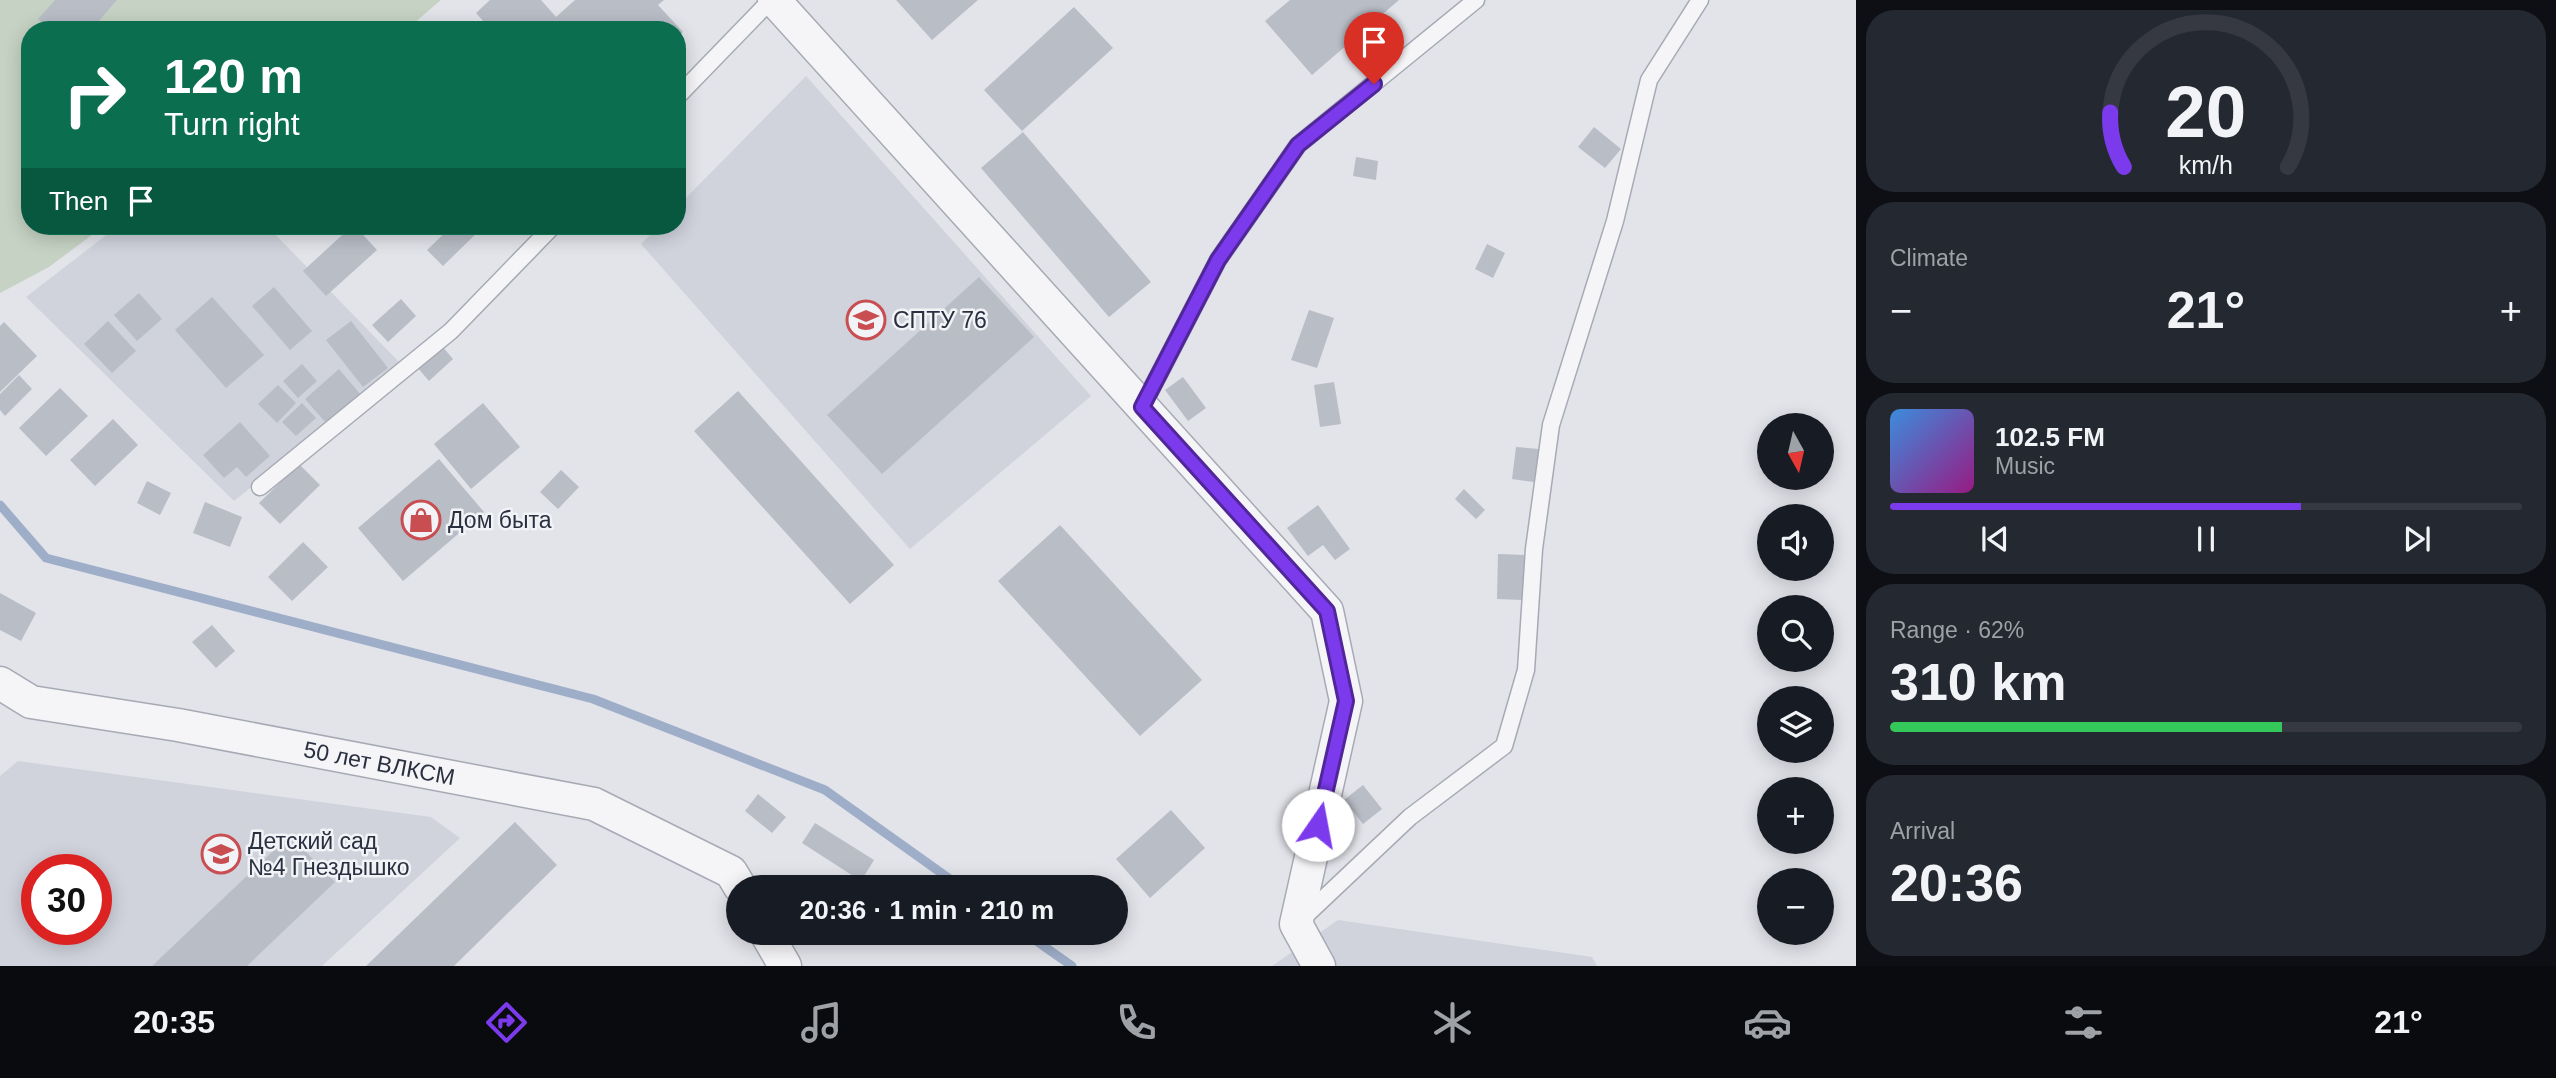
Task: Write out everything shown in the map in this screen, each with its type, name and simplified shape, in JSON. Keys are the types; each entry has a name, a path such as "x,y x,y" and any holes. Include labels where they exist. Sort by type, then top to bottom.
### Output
{"street":[{"path":"772,0 1327,611 1346,701 1296,924 1319,966"},
{"name":"50 лет ВЛКСМ","path":"0,683 31,702 178,725 594,804 733,875"},
{"path":"773,945 785,966"}],"lane":[{"path":"686,88 772,0"},
{"path":"1142,407 1218,260 1298,145 1476,0"},
{"path":"1296,924 1410,817 1504,746 1526,670 1534,549 1551,425 1615,221 1649,80 1700,0"},
{"path":"260,487 451,331 543,235"}],"shaded area":[{"name":"СПТУ 76","path":"806,76 1091,396 910,549 641,244 650,235 686,235 686,198"},
{"path":"106,235 276,235 402,365 234,501 26,297"},
{"name":"Детский сад №4 Гнездышко","path":"18,761 431,817 460,838 322,966 0,966 0,776"},
{"path":"1338,920 1592,957 1597,966 1272,966"}],"green space":[{"path":"0,0 441,0 416,21 21,21 21,235 92,235 49,267 0,293"}],"building":[{"path":"55,0 117,0 99,21 38,19"},
{"path":"490,0 541,0 556,17 575,0 664,0 658,5 673,21 483,21 476,13"},
{"path":"896,0 978,0 932,40"},
{"path":"1290,0 1399,0 1312,75 1265,21"},
{"path":"1074,7 1113,48 1022,131 984,90"},
{"path":"1594,127 1621,149 1605,168 1578,147"},
{"path":"1023,132 1151,282 1109,317 981,168"},
{"path":"1356,157 1378,161 1376,180 1353,176"},
{"path":"342,235 363,235 377,250 326,296 303,271"},
{"path":"443,235 475,235 443,266 427,250"},
{"path":"1487,244 1505,253 1493,278 1475,269"},
{"path":"979,277 1034,337 882,474 827,415"},
{"path":"274,287 312,331 290,350 252,306"},
{"path":"139,293 162,319 137,341 114,315"},
{"path":"212,297 264,355 226,388 175,330"},
{"path":"401,299 416,316 388,342 372,325"},
{"path":"1309,310 1334,318 1317,368 1291,360"},
{"path":"108,321 136,351 112,373 84,344"},
{"path":"351,321 388,368 363,387 326,340"},
{"path":"4,322 37,356 0,392 0,326"},
{"path":"441,345 453,359 429,381 417,367"},
{"path":"302,364 317,381 298,398 283,381"},
{"path":"339,369 361,395 327,424 305,399"},
{"path":"19,375 32,389 5,416 0,410 0,394"},
{"path":"1183,377 1206,408 1188,421 1165,390"},
{"path":"1334,382 1341,424 1320,427 1314,385"},
{"path":"278,385 296,403 277,423 258,404"},
{"path":"60,388 88,416 46,456 19,428"},
{"path":"738,391 894,565 850,604 694,431"},
{"path":"302,403 316,418 296,436 282,422"},
{"path":"483,403 520,447 471,489 434,444"},
{"path":"113,419 138,445 95,486 70,460"},
{"path":"240,422 270,456 246,477 237,467 224,478 203,455"},
{"path":"1516,447 1539,449 1534,482 1512,479"},
{"name":"Дом быта","path":"439,459 484,512 403,581 358,528"},
{"path":"299,464 320,485 280,524 259,503"},
{"path":"561,470 579,487 558,509 540,492"},
{"path":"147,481 171,493 160,515 137,503"},
{"path":"1464,489 1485,510 1476,519 1455,499"},
{"path":"205,502 242,517 230,547 193,533"},
{"path":"1318,505 1350,549 1335,560 1323,545 1308,556 1287,528"},
{"path":"1060,525 1202,680 1140,736 998,581"},
{"path":"303,542 328,567 292,601 268,577"},
{"path":"1498,554 1525,555 1523,600 1497,599"},
{"path":"0,593 36,613 21,641 0,630"},
{"path":"212,625 235,651 216,668 192,642"},
{"path":"1363,785 1382,809 1363,824 1344,800"},
{"path":"758,794 786,817 772,833 745,811"},
{"path":"1171,810 1205,848 1150,898 1116,859"},
{"path":"515,822 557,865 454,966 366,966"},
{"path":"815,823 874,860 865,875 852,875 802,843"},
{"path":"290,835 335,882 247,966 152,966"}],"waterway":[{"path":"0,505 46,558 593,699 825,790 944,875"},
{"path":"1042,945 1072,966"}],"place":[{"name":"СПТУ 76","path":"866,320"},
{"name":"Дом быта","path":"421,520"},
{"name":"Детский сад №4 Гнездышко","path":"221,854"}],"route":[{"path":"1318,825 1346,701 1327,611 1142,407 1218,260 1298,145 1374,84"}]}
